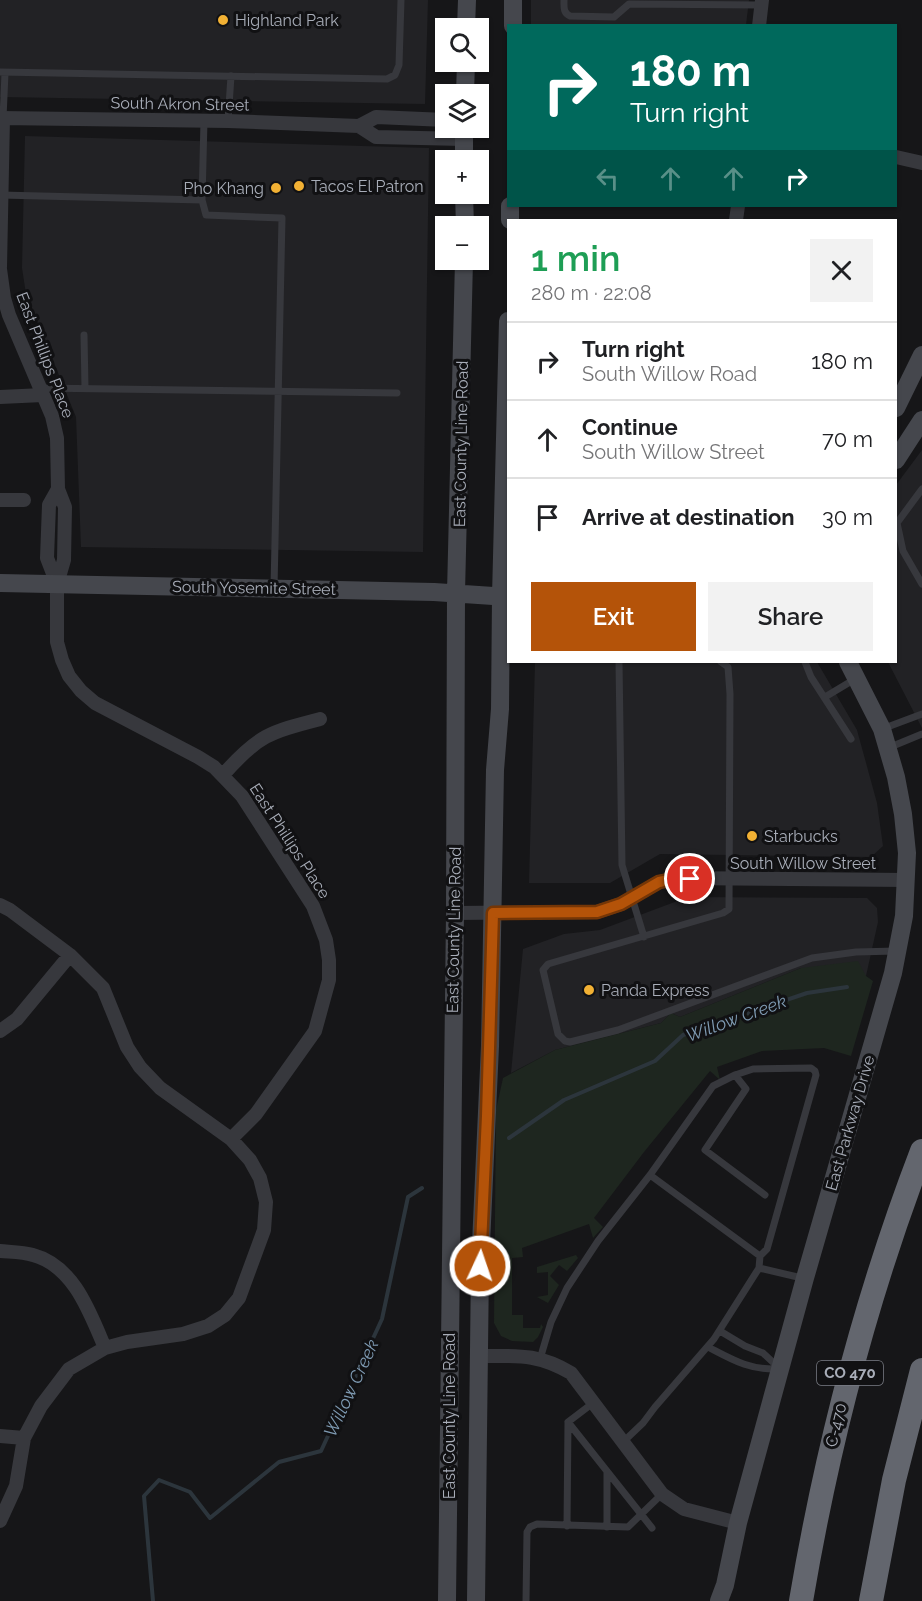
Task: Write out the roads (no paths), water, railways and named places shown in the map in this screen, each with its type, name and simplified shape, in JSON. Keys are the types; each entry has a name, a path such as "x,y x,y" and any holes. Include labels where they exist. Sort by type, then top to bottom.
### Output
{"highway":[{"name":"C-470","path":"801,1601 830,1448 857,1344 881,1264 922,1151"},
{"path":"871,1601 892,1488 922,1370"}],"main road":[{"path":"466,18 467,0"},
{"path":"513,0 513,24"},
{"name":"East County Line Road","path":"447,1601 455,913 456,593 463,391 464,270"},
{"path":"897,406 922,355"},
{"name":"East County Line Road","path":"477,1601 480,1266 487,1116 495,770 505,596 507,413"},
{"path":"897,458 922,420"},
{"name":"South Yosemite Street","path":"0,583 274,588 505,596"},
{"name":"East Parkway Drive","path":"724,1596 738,1523 898,951 907,880 903,814 882,729 849,663"}],"street":[{"path":"759,24 762,3"},
{"name":"South Akron Street","path":"2,118 228,121 359,126 376,117 435,120"},
{"name":"East Phillips Place","path":"2,118 1,291 52,416 57,438 58,489 65,507 64,560 57,584 57,642 62,660 69,676 95,703 198,757 223,775 242,796 313,906 326,940 329,980 315,1031 256,1114 231,1139"},
{"name":"South Akron Street","path":"359,126 376,137 435,134"},
{"path":"897,157 922,163"},
{"path":"0,397 41,392"},
{"path":"0,500 24,500"},
{"path":"223,775 242,753 264,736 277,730 320,719"},
{"name":"South Willow Street","path":"455,913 597,912 612,908 631,896 668,880 907,880"},
{"path":"0,905 70,956 103,988 127,1047 140,1067 160,1088 231,1139 250,1161 260,1178 266,1202 264,1230 239,1298 225,1315 208,1326 183,1334 127,1342 105,1348 69,1369 41,1406 24,1438 16,1486 0,1521"},
{"path":"0,1031 17,1018 70,956"},
{"path":"0,1251 34,1255 60,1268 85,1303 105,1348"},
{"path":"479,1356 528,1356 552,1362 571,1373 662,1494 684,1509 738,1523"},
{"path":"0,1436 24,1438"}],"lane":[{"path":"2,118 2,72 387,79 395,75 399,65 401,0"},
{"path":"564,0 564,9 570,16 614,17 629,2 762,3"},
{"path":"228,121 231,76"},
{"path":"204,121 202,200 206,215 282,218 274,588"},
{"path":"2,195 202,200"},
{"path":"84,335 86,388"},
{"path":"41,392 86,388 397,393"},
{"path":"922,489 897,523 903,551 922,584"},
{"path":"620,663 622,865 644,937"},
{"path":"722,663 728,668 730,694 729,909 723,913 544,967 545,981 560,1038 570,1042 618,1030 812,958 856,952 898,951"},
{"path":"806,663 811,677 851,739"},
{"path":"825,697 857,678"},
{"path":"882,729 922,714"},
{"path":"888,748 922,734"},
{"path":"540,1359 551,1322 567,1288 598,1241 650,1175 713,1086 753,1069 811,1068 815,1071 816,1076 767,1249 760,1256 759,1268 708,1347 643,1423 622,1443"},
{"path":"735,1075 746,1089 705,1150 765,1195"},
{"path":"650,1175 760,1256"},
{"path":"759,1268 805,1278"},
{"path":"720,1331 745,1346 763,1353 780,1369"},
{"path":"708,1347 737,1363 759,1370 780,1369"},
{"path":"568,1422 593,1403"},
{"path":"568,1422 652,1528"},
{"path":"567,1526 568,1422"},
{"path":"607,1472 607,1527"},
{"path":"526,1601 527,1532 530,1527 537,1524 628,1527 642,1516 662,1494"}],"waterway":[{"name":"Willow Creek","path":"509,1138 564,1100 655,1061 683,1035 807,993 847,987"},
{"name":"Willow Creek","path":"153,1601 144,1496 159,1480 190,1492 210,1518 279,1462 321,1451 382,1319 408,1197 422,1188"}],"place":[{"name":"Highland Park","path":"223,20"},
{"name":"Tacos El Patron","path":"299,186"},
{"name":"Pho Khang","path":"276,188"},
{"name":"Starbucks","path":"752,836"},
{"name":"Panda Express","path":"589,990"}]}
